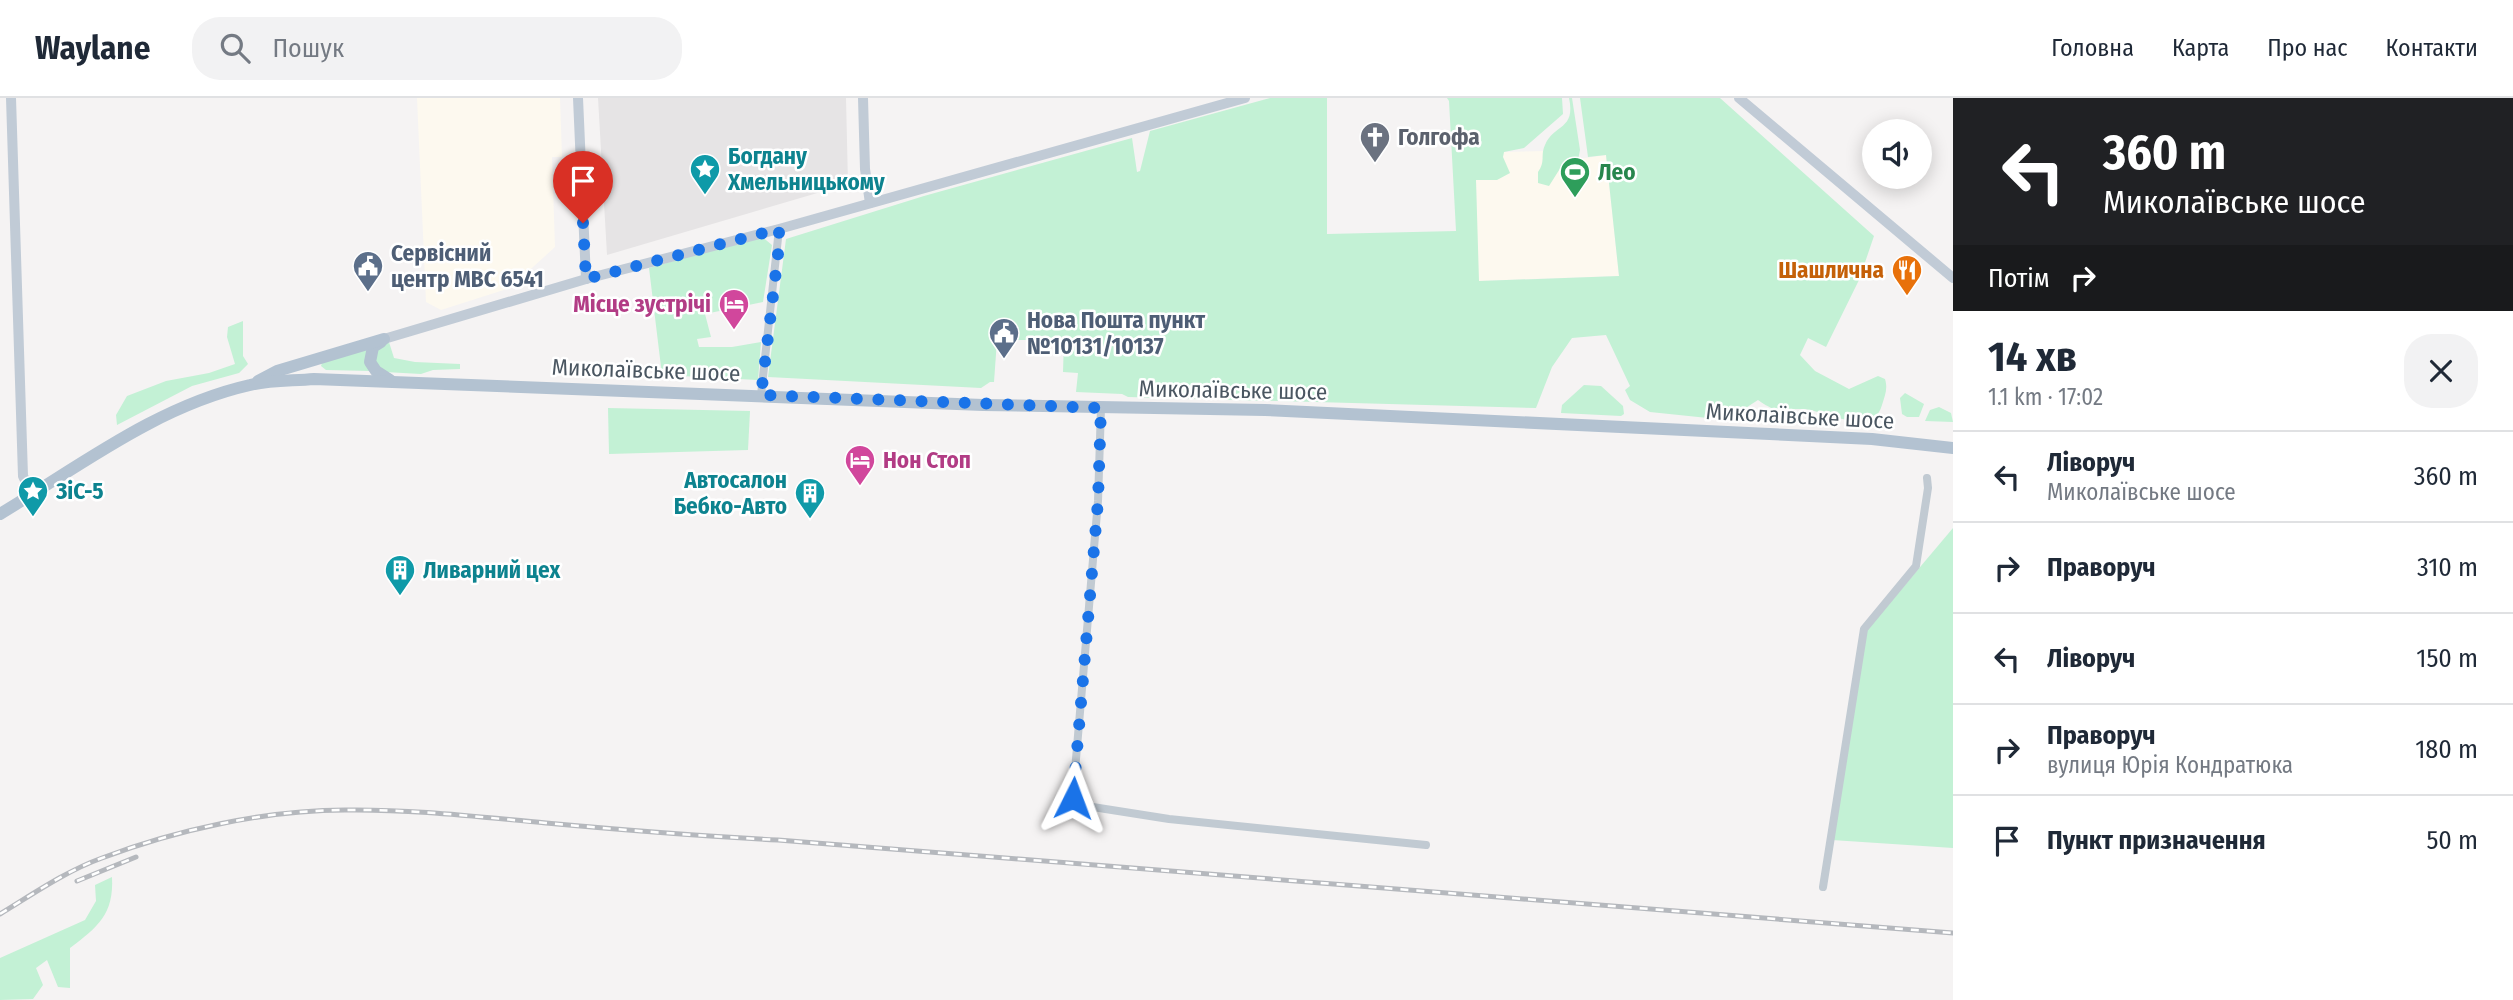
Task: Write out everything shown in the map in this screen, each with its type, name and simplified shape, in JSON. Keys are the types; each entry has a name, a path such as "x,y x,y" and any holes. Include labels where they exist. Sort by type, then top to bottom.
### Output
{"main road":[{"path":"384,339 373,347 370,362 382,376 394,382"},
{"path":"254,384 277,371 384,339"},
{"name":"Миколаївське шосе","path":"0,514 152,421 211,395 254,384 314,379 1101,408 1293,411 1872,439 1953,448"}],"street":[{"path":"11,98 6,129 23,476 32,495"},
{"path":"578,98 586,279"},
{"path":"863,98 865,169 870,203"},
{"path":"384,339 586,279 779,229 1245,98"},
{"path":"1739,98 1953,278"},
{"path":"761,395 779,229"},
{"path":"1101,408 1098,501 1073,794 1075,801 1080,805 1169,819 1426,845"},
{"path":"1823,887 1864,629 1916,566 1928,488 1927,478"}],"shaded area":[{"path":"417,98 560,98 562,157 552,157 555,247 510,288 441,310 426,302"},
{"path":"598,98 846,98 848,184 607,255"},
{"path":"1544,151 1544,164 1606,155 1619,276 1478,281 1476,179 1504,152"}],"green space":[{"path":"1270,98 1327,98 1327,234 1456,231 1447,98 1562,98 1563,114 1524,148 1504,152 1503,157 1510,173 1497,180 1476,180 1479,281 1619,276 1606,155 1588,157 1580,98 1720,98 1874,236 1859,280 1826,347 1808,338 1800,355 1815,371 1849,389 1878,376 1885,379 1886,389 1877,415 1869,420 1848,420 1804,409 1776,410 1758,400 1727,420 1650,412 1630,400 1625,390 1630,386 1606,335 1572,338 1552,367 1536,408 1128,397 1122,394 1076,392 1078,373 1063,372 1064,340 997,340 994,382 981,388 768,377 786,239 924,196 1132,138 1137,172 1140,171 1150,131"},
{"path":"1569,98 1572,98 1580,150 1578,160 1561,167 1549,186 1538,183 1545,145 1567,121"},
{"path":"761,236 772,245 763,302 705,314 711,337 697,339 699,347 732,347 761,342 758,380 662,375 649,268"},
{"path":"243,321 243,356 248,364 239,373 192,386 117,425 116,415 127,396 166,381 209,373 235,364 227,337 228,327"},
{"path":"389,342 394,358 460,364 460,369 433,370 421,374 385,372 376,363 375,352"},
{"path":"368,349 370,371 326,370 321,366 322,363"},
{"path":"1584,385 1601,386 1623,406 1624,414 1561,413 1562,405"},
{"path":"1905,393 1924,404 1919,417 1902,414 1900,398"},
{"path":"1939,407 1951,413 1953,422 1925,421 1930,410"},
{"path":"608,408 750,411 748,450 609,454"},
{"path":"1953,528 1953,848 1832,840 1867,630"},
{"path":"112,877 107,910 96,926 70,948 70,988 58,987 47,960 36,968 43,985 33,999 0,1000 0,958 85,920 96,901 95,885"}],"railway":[{"path":"0,914 76,869 160,839 253,818 315,811 370,810 1953,933"},
{"path":"77,881 136,857"}],"place":[{"name":"Голгофа","path":"1375,164"},
{"name":"Богдану Хмельницькому","path":"705,196"},
{"name":"Лео","path":"1575,199"},
{"name":"Сервісний центр МВС 6541","path":"368,293"},
{"name":"Шашлична","path":"1907,297"},
{"name":"Місце зустрічі","path":"734,331"},
{"name":"Нова Пошта пункт №10131/10137","path":"1004,360"},
{"name":"Нон Стоп","path":"860,487"},
{"name":"ЗіС-5","path":"33,518"},
{"name":"Автосалон Бебко-Авто","path":"810,520"},
{"name":"Ливарний цех","path":"400,597"}],"route":[{"path":"583,223 586,279 779,229 761,395 1101,408 1098,501 1073,798"}]}
